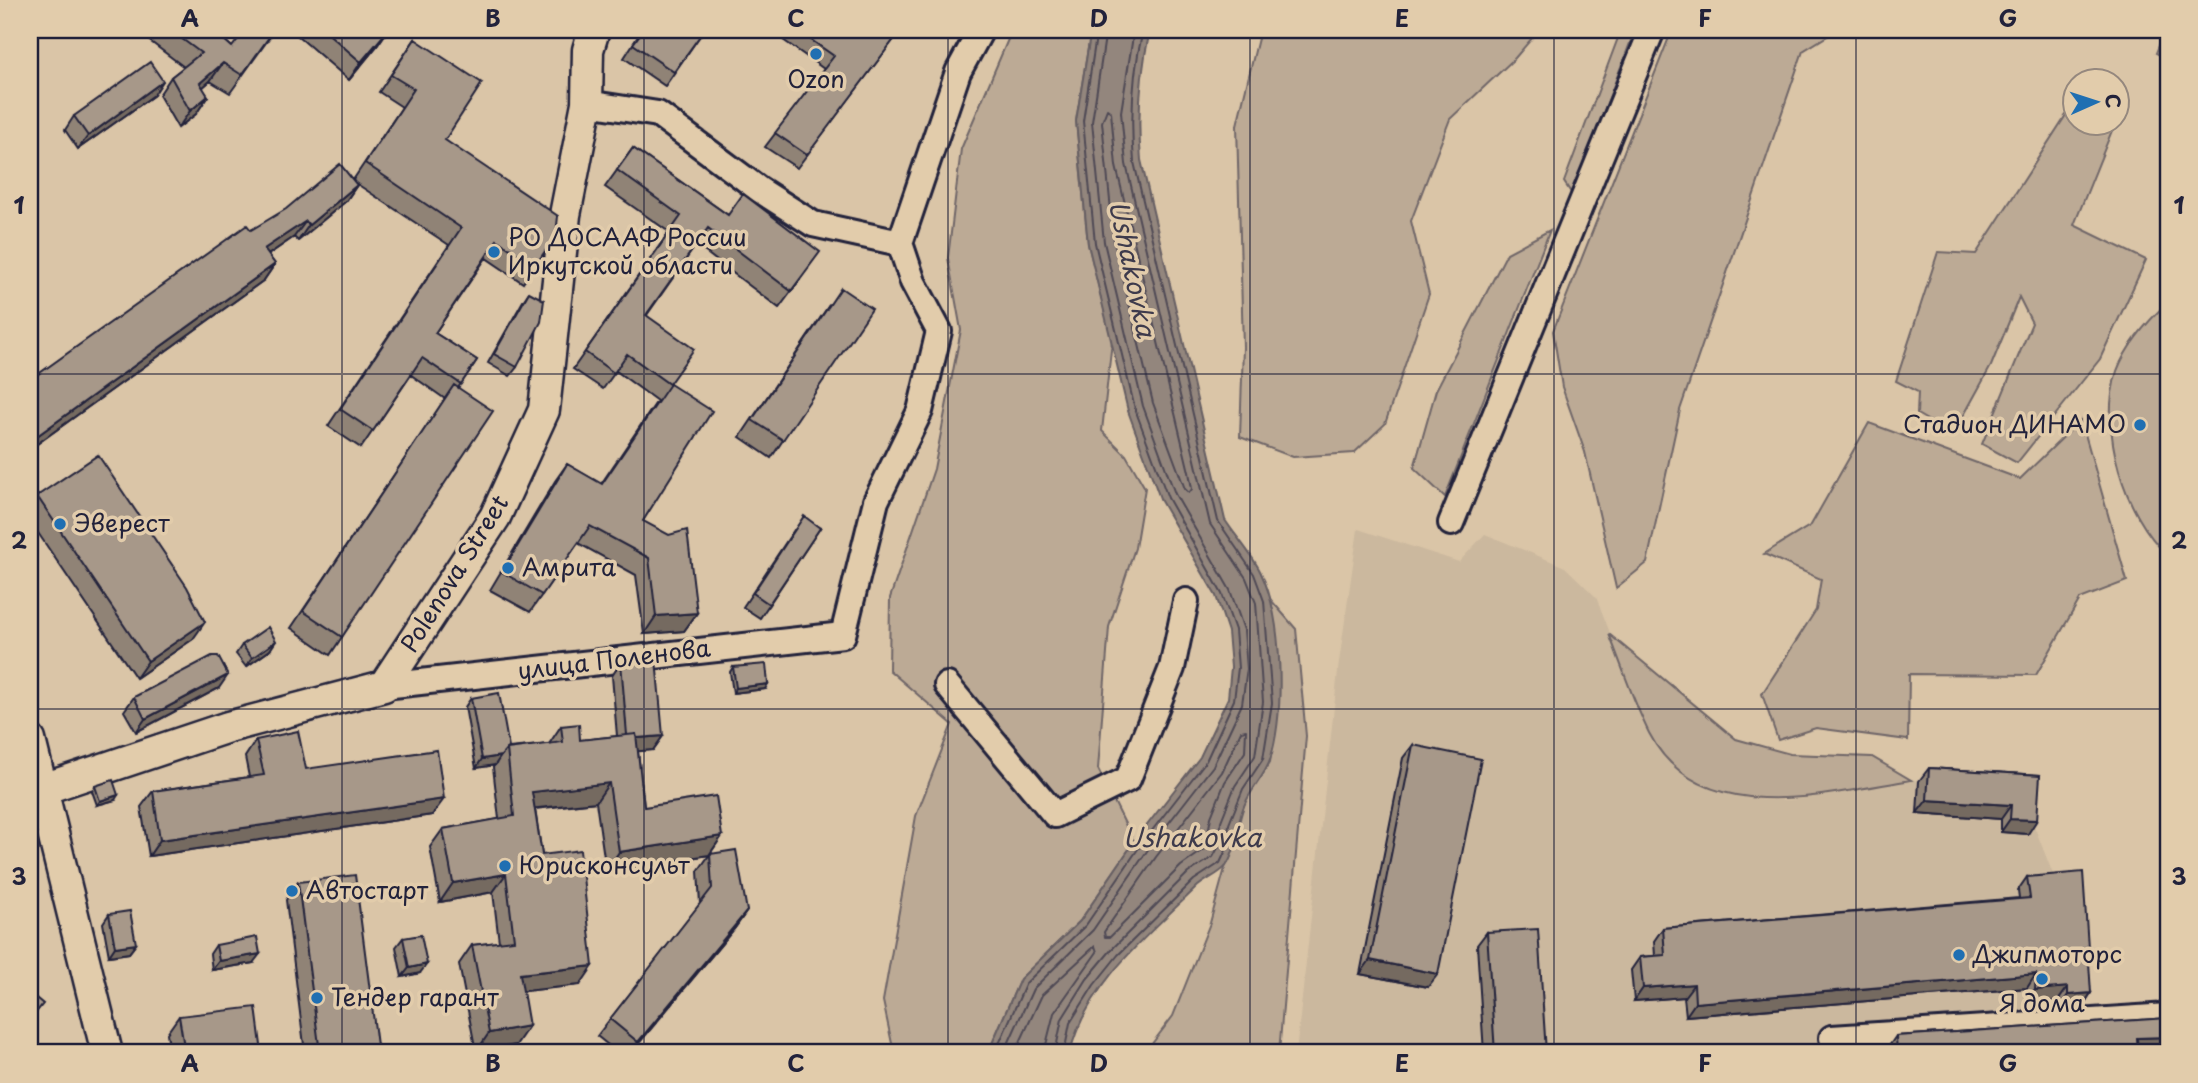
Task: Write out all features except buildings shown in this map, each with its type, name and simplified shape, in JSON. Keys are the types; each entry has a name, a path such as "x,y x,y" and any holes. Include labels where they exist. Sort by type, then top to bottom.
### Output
{"street":[{"name":"Polenova Street","path":"384,686 495,517 544,410 565,215 587,103 588,50 594,30"},
{"path":"587,103 658,114 760,190 813,224 900,243 958,72 981,30"},
{"path":"1451,523 1652,30"},
{"name":"улица Поленова","path":"384,686 843,635 876,501 920,411 939,331 913,282 900,243"},
{"path":"947,685 1055,815 1128,779 1172,668 1186,601"},
{"path":"43,789 228,727 384,686"},
{"path":"30,740 107,1053"},
{"path":"1832,1038 2168,1016"}],"shaded area":[{"path":"1012,30 1091,30 1076,121 1088,244 1112,341 1102,431 1126,455 1145,488 1135,548 1109,627 1098,769 1134,842 1080,921 1020,979 988,1053 894,1053 883,1001 916,816 952,724 889,670 890,598 934,469 961,330 948,258 961,149"},
{"path":"1260,30 1539,30 1515,58 1450,119 1411,221 1429,294 1385,424 1354,453 1293,457 1240,437 1243,347 1237,125"},
{"path":"1621,30 1635,30 1572,194 1564,182"},
{"path":"1672,30 1837,30 1803,51 1680,410 1647,563 1616,588 1585,452 1562,387 1553,331"},
{"path":"2165,30 2168,30 2168,59 2156,53"},
{"path":"2062,121 2062,136 2110,136 2074,225 2146,260 2100,359 2017,463 1982,444 2032,323 2019,297 1991,366 1953,435 1917,414 1918,392 1896,381 1938,252 1976,254"},
{"path":"1550,230 1445,497 1414,468 1436,390 1507,253"},
{"name":"Стадион ДИНАМО","path":"2168,302 2168,556 2152,539 2128,495 2113,445 2111,419 2112,394 2121,361 2139,334"},
{"path":"2081,420 2127,581 2080,599 2036,675 1909,674 1908,740 1816,728 1778,740 1762,694 1816,610 1821,579 1764,554 1811,525 1869,423 2020,479"},
{"path":"1358,529 1459,562 1485,534 1565,567 1596,597 1650,735 1722,792 1755,799 1790,800 1911,780 2031,788 2031,818 2058,887 2084,999 2042,1002 2044,1053 1296,1053 1339,662"},
{"path":"1271,600 1296,629 1306,736 1279,1053 1145,1053 1173,1016 1210,923 1225,868 1234,850 1236,826 1249,792 1270,762 1279,703"},
{"path":"1609,634 1736,739 1790,754 1872,757 1911,780 1804,797 1767,798 1731,794 1699,783 1671,763 1649,733"}],"water":[{"name":"Ushakovka","path":"1091,30 1150,30 1140,95 1141,160 1225,520 1261,573 1274,615 1279,665 1278,717 1270,760 1244,806 1230,860 1220,872 1196,888 1139,943 1104,983 1078,1028 1070,1053 988,1053 1020,979 1080,921 1134,842 1200,757 1228,698 1231,667 1228,632 1216,596 1161,501 1128,411 1088,244 1076,121"}],"place":[{"name":"Ozon","path":"816,54"},
{"name":"РО ДОСААФ России Иркутской области","path":"494,252"},
{"name":"Стадион ДИНАМО","path":"2140,425"},
{"name":"Эверест","path":"60,524"},
{"name":"Амрита","path":"508,568"},
{"name":"Юрисконсульт","path":"505,866"},
{"name":"Автостарт","path":"292,891"},
{"name":"Джипмоторс","path":"1959,955"},
{"name":"Я дома","path":"2042,979"},
{"name":"Тендер гарант","path":"317,998"}]}
